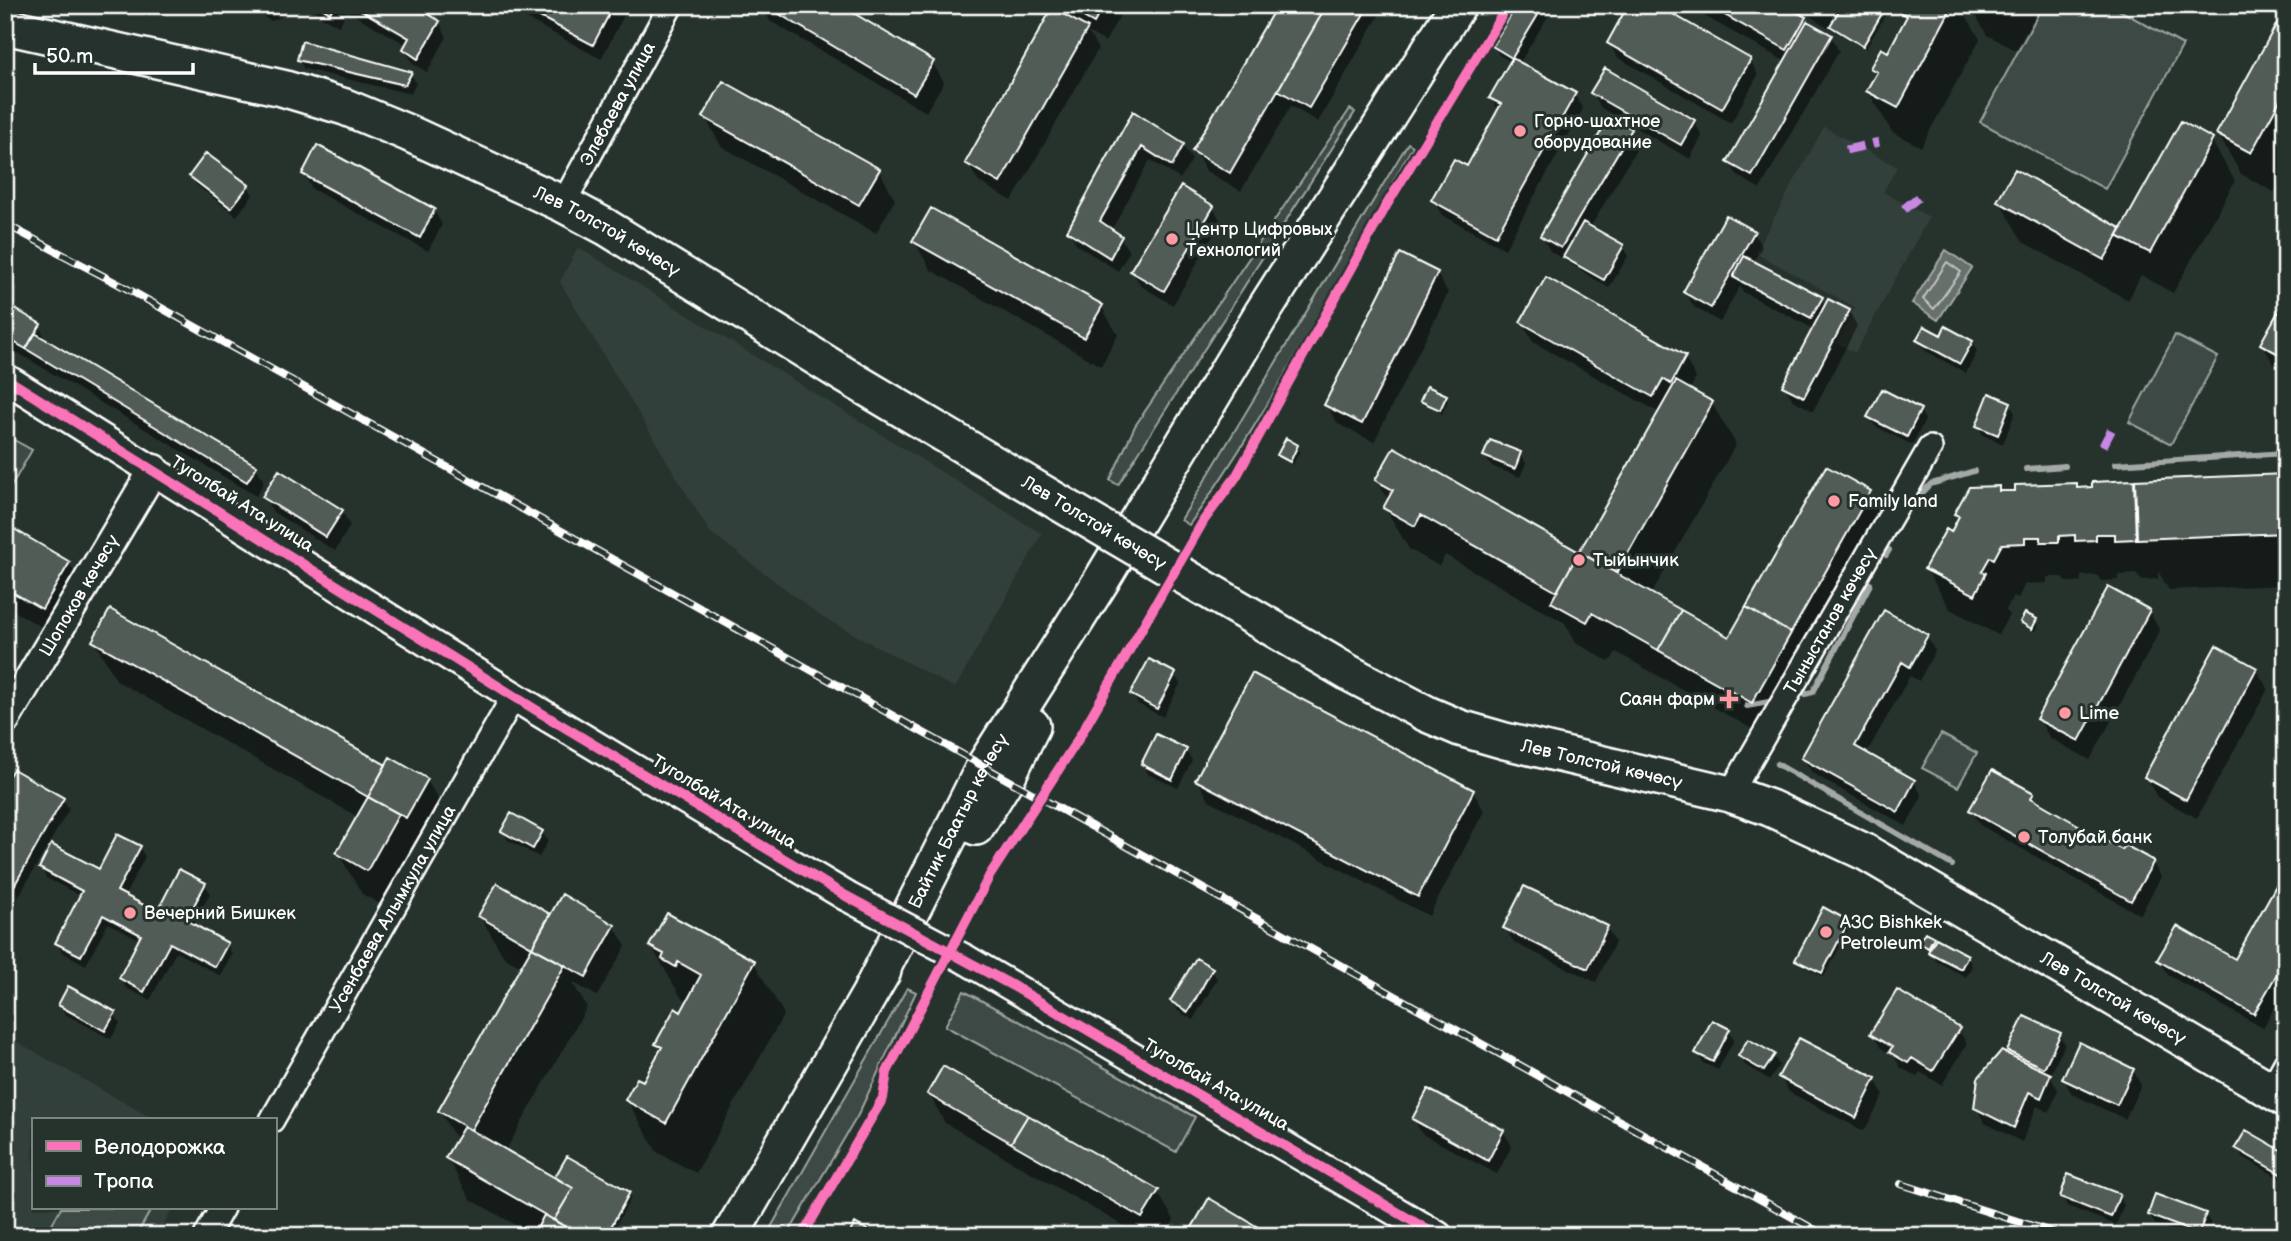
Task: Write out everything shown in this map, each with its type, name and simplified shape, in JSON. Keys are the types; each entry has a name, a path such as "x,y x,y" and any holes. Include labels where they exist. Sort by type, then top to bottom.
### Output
{"main road":[{"name":"Байтик Баатыр көчөсү","path":"730,1236 872,989 1007,777 1101,580 1261,315 1458,5"},
{"name":"Лев Толстой көчөсү","path":"5,26 229,75 345,107 563,204 1058,502 1349,673 1427,714 1460,728 1505,741 1730,794 1770,808 1865,852 2281,1084"}],"street":[{"name":"Элебаева улица","path":"563,204 671,5"},
{"name":"Туголбай Ата улица","path":"5,378 513,696 846,896 965,959 1438,1236"},
{"name":"Тыныстанов көчөсү","path":"1730,794 1930,448"},
{"name":"Шопоков көчөсү","path":"5,720 154,469"},
{"name":"Усенбаева Алымкула улица","path":"273,1118 513,696"},
{"path":"205,1236 221,1210"}],"shaded area":[{"path":"2043,5 2110,5 2183,45 2105,189 1980,122"},
{"path":"1350,109 1355,112 1118,485 1110,480 1135,426"},
{"path":"1824,127 1897,167 1883,192 1929,217 1855,353 1836,343 1855,307 1755,253"},
{"path":"1408,143 1413,146 1306,338 1250,433 1189,525 1181,520"},
{"path":"578,247 1042,534 955,688 822,617 709,531 560,282"},
{"path":"2175,335 2218,357 2171,444 2129,422"},
{"path":"5,435 32,450 5,497"},
{"path":"1941,734 1977,753 1958,787 1922,768"},
{"path":"907,988 916,992 858,1115 787,1236 766,1236"},
{"path":"964,991 1195,1117 1176,1152 945,1026"},
{"path":"5,1035 151,1118 32,1118 32,1210 172,1210 157,1236 5,1236"},
{"path":"60,1210 151,1210 136,1236 45,1236"}],"water":[{"path":"1946,250 1972,268 1938,320 1912,303"}],"building":[{"path":"317,5 334,5 330,13"},
{"path":"352,5 413,5 440,21 418,59 403,49 409,38"},
{"path":"517,5 614,5 593,45"},
{"path":"764,5 840,5 934,61 914,94"},
{"path":"1062,5 1104,5 1094,23"},
{"path":"1277,5 1327,5 1230,173 1192,151"},
{"path":"1327,5 1369,5 1309,108 1278,90"},
{"path":"1517,5 1544,5 1512,58 1492,46"},
{"path":"1628,5 1657,5 1751,59 1722,109 1607,43"},
{"path":"1707,5 1784,5 1806,17 1787,50"},
{"path":"1842,5 1887,5 1863,46 1830,26"},
{"path":"1904,5 1953,5 1898,108 1866,91 1877,72 1870,68 1881,48 1888,52 1907,16 1900,12"},
{"path":"1052,8 1088,28 1000,183 965,163"},
{"path":"1807,21 1832,35 1752,176 1727,162"},
{"path":"2277,23 2286,28 2286,89 2251,153 2216,134"},
{"path":"302,41 412,72 405,85 297,60"},
{"name":"Горно-шахтное оборудование","path":"1512,58 1576,93 1496,236 1431,200 1454,159 1467,166 1501,104 1489,98"},
{"path":"1605,68 1695,120 1681,145 1590,93"},
{"path":"723,81 880,169 859,205 703,117"},
{"path":"1133,111 1184,144 1172,166 1142,147 1100,221 1122,236 1110,258 1067,231"},
{"path":"1610,116 1632,129 1561,248 1540,236"},
{"path":"2181,121 2213,139 2150,253 2117,236"},
{"path":"317,145 435,209 420,238 302,174"},
{"path":"206,153 249,185 231,208 189,176"},
{"path":"2015,169 2122,229 2104,260 1997,201"},
{"name":"Центр Цифровых Технологий","path":"1181,186 1214,206 1164,291 1130,271"},
{"path":"931,208 1103,305 1084,338 912,241"},
{"path":"1726,215 1755,231 1711,308 1683,292"},
{"path":"1583,222 1624,245 1604,280 1563,257"},
{"path":"1400,253 1438,272 1362,424 1324,405"},
{"path":"1744,256 1823,297 1811,318 1733,277"},
{"path":"1546,277 1686,356 1671,384 1663,379 1653,397 1520,322"},
{"path":"1828,299 1850,310 1804,397 1782,386"},
{"path":"5,303 41,324 26,349 5,337"},
{"path":"2278,312 2286,317 2286,358 2260,344"},
{"path":"1924,326 1941,335 1945,326 1973,341 1960,364 1916,340"},
{"path":"35,333 257,466 247,482 26,349"},
{"path":"1676,381 1713,402 1617,573 1579,552"},
{"path":"1427,386 1447,395 1440,410 1420,401"},
{"path":"1882,389 1921,409 1907,437 1867,417"},
{"path":"1989,393 2011,402 1998,435 1976,426"},
{"path":"1286,438 1298,445 1290,462 1277,455"},
{"path":"1490,440 1521,452 1515,469 1483,456"},
{"path":"1394,447 1579,552 1557,592 1421,515 1415,526 1383,508 1393,490 1375,480"},
{"path":"1826,466 1871,491 1791,633 1746,607"},
{"path":"279,470 343,510 326,537 262,497"},
{"path":"2286,474 2286,533 2137,539 2135,480"},
{"path":"2134,480 2136,539 2115,540 2115,534 2096,534 2096,540 2075,541 2075,535 2059,536 2059,542 2041,542 2041,537 2025,537 2025,543 2002,544 1994,559 1990,557 1982,571 1986,573 1975,595 1924,569 1946,529 1951,532 1959,516 1954,514 1969,487 1999,486 1999,491 2015,491 2015,485 2077,483 2077,488 2092,487 2092,482"},
{"path":"9,526 70,562 42,609 5,588 5,533"},
{"path":"1579,552 1681,610 1658,650 1592,613 1587,622 1551,602"},
{"path":"2108,587 2150,610 2079,741 2036,719"},
{"path":"1746,607 1791,633 1752,703 1658,650 1681,610 1729,637"},
{"path":"110,609 386,765 368,797 92,641"},
{"path":"1884,610 1928,635 1910,667 1902,662 1855,746 1915,780 1898,812 1801,758"},
{"path":"2025,613 2037,619 2032,629 2020,622"},
{"path":"2216,645 2257,668 2186,800 2144,777"},
{"path":"1149,659 1176,673 1157,709 1130,694"},
{"path":"1252,673 1474,790 1418,897 1195,780"},
{"path":"1156,734 1187,749 1172,780 1141,764"},
{"path":"390,757 428,779 406,818 368,797"},
{"path":"13,769 64,798 5,902 5,782"},
{"path":"1992,770 2034,793 2031,798 2122,850 2125,845 2154,861 2131,901 1969,810"},
{"path":"368,797 399,814 367,871 336,853"},
{"path":"511,813 543,831 533,849 501,831"},
{"name":"Вечерний Бишкек","path":"117,834 141,846 117,891 157,912 179,869 206,883 186,920 228,943 215,967 170,943 144,992 119,978 141,935 103,915 81,956 55,943 82,891 39,868 51,844 99,869"},
{"path":"2286,857 2286,958 2254,1014 2157,960 2177,926 2235,959 2283,873 2278,870"},
{"path":"497,883 550,914 532,947 478,916"},
{"path":"1524,886 1608,926 1588,969 1503,928"},
{"path":"562,894 615,925 586,977 532,947"},
{"name":"АЗС Bishkek Petroleum","path":"1823,907 1849,921 1822,973 1795,960"},
{"path":"667,913 755,961 666,1123 625,1100 637,1078 643,1081 662,1047 655,1044 675,1008 681,1012 701,975 678,962 676,967 662,959 664,954 649,946"},
{"path":"1925,932 1934,937 1928,948 1919,942"},
{"path":"1936,938 1968,955 1961,969 1928,952"},
{"path":"532,947 565,965 471,1130 438,1111"},
{"path":"1196,958 1213,968 1188,1012 1170,1001"},
{"path":"68,986 116,1012 105,1031 58,1005"},
{"path":"1897,990 1960,1028 1933,1071 1912,1058 1908,1063 1889,1052 1892,1047 1870,1034"},
{"path":"2024,1016 2061,1033 2044,1068 2007,1051"},
{"path":"1712,1020 1730,1029 1713,1062 1695,1053"},
{"path":"1799,1038 1876,1078 1856,1118 1778,1077"},
{"path":"1748,1039 1775,1054 1764,1071 1738,1056"},
{"path":"2079,1042 2134,1069 2117,1105 2062,1079"},
{"path":"2001,1051 2051,1074 2041,1098 2029,1092 2014,1128 1974,1108 1978,1078"},
{"path":"943,1066 1028,1115 1011,1143 927,1094"},
{"path":"1428,1089 1504,1130 1488,1161 1412,1119"},
{"path":"1028,1115 1159,1190 1142,1218 1011,1143"},
{"path":"464,1126 573,1188 554,1220 445,1158"},
{"path":"2246,1130 2286,1153 2286,1177 2235,1148"},
{"path":"567,1156 630,1192 606,1236 572,1236 575,1232 554,1220 573,1188 555,1177"},
{"path":"2068,1174 2120,1194 2111,1217 2060,1197"},
{"path":"2155,1194 2206,1213 2199,1234 2148,1215"},
{"path":"1209,1198 1273,1236 1187,1236"},
{"path":"544,1215 575,1232 572,1236 533,1236"},
{"path":"855,1223 878,1236 848,1236"}],"waterway":[{"path":"2115,464 2286,453"},
{"path":"2026,469 2065,466"},
{"path":"1916,499 1931,484 1974,471"},
{"path":"1886,555 1889,550"},
{"path":"1805,694 1813,692 1870,584"},
{"path":"1747,706 1769,702"},
{"path":"1777,764 1952,865"}],"railway":[{"path":"5,224 124,287 1826,1236"},
{"path":"1901,1184 2064,1236"}],"marked path":[{"path":"1846,150 1879,142"},
{"path":"1904,209 1922,194"},
{"path":"2103,446 2115,423"}],"cycle path":[{"path":"802,1236 883,1098 887,1072 990,875 1077,741 1204,520 1236,477 1386,206 1508,5"},
{"path":"5,378 536,710 846,896 1013,986 1438,1236"}],"place":[{"name":"Горно-шахтное оборудование","path":"1520,131"},
{"name":"Центр Цифровых Технологий","path":"1172,239"},
{"name":"Family land","path":"1834,501"},
{"name":"Тыйынчик","path":"1579,560"},
{"name":"Саян фарм","path":"1729,699"},
{"name":"Lime","path":"2065,713"},
{"name":"Толубай банк","path":"2024,837"},
{"name":"Вечерний Бишкек","path":"130,913"},
{"name":"АЗС Bishkek Petroleum","path":"1826,932"}]}
